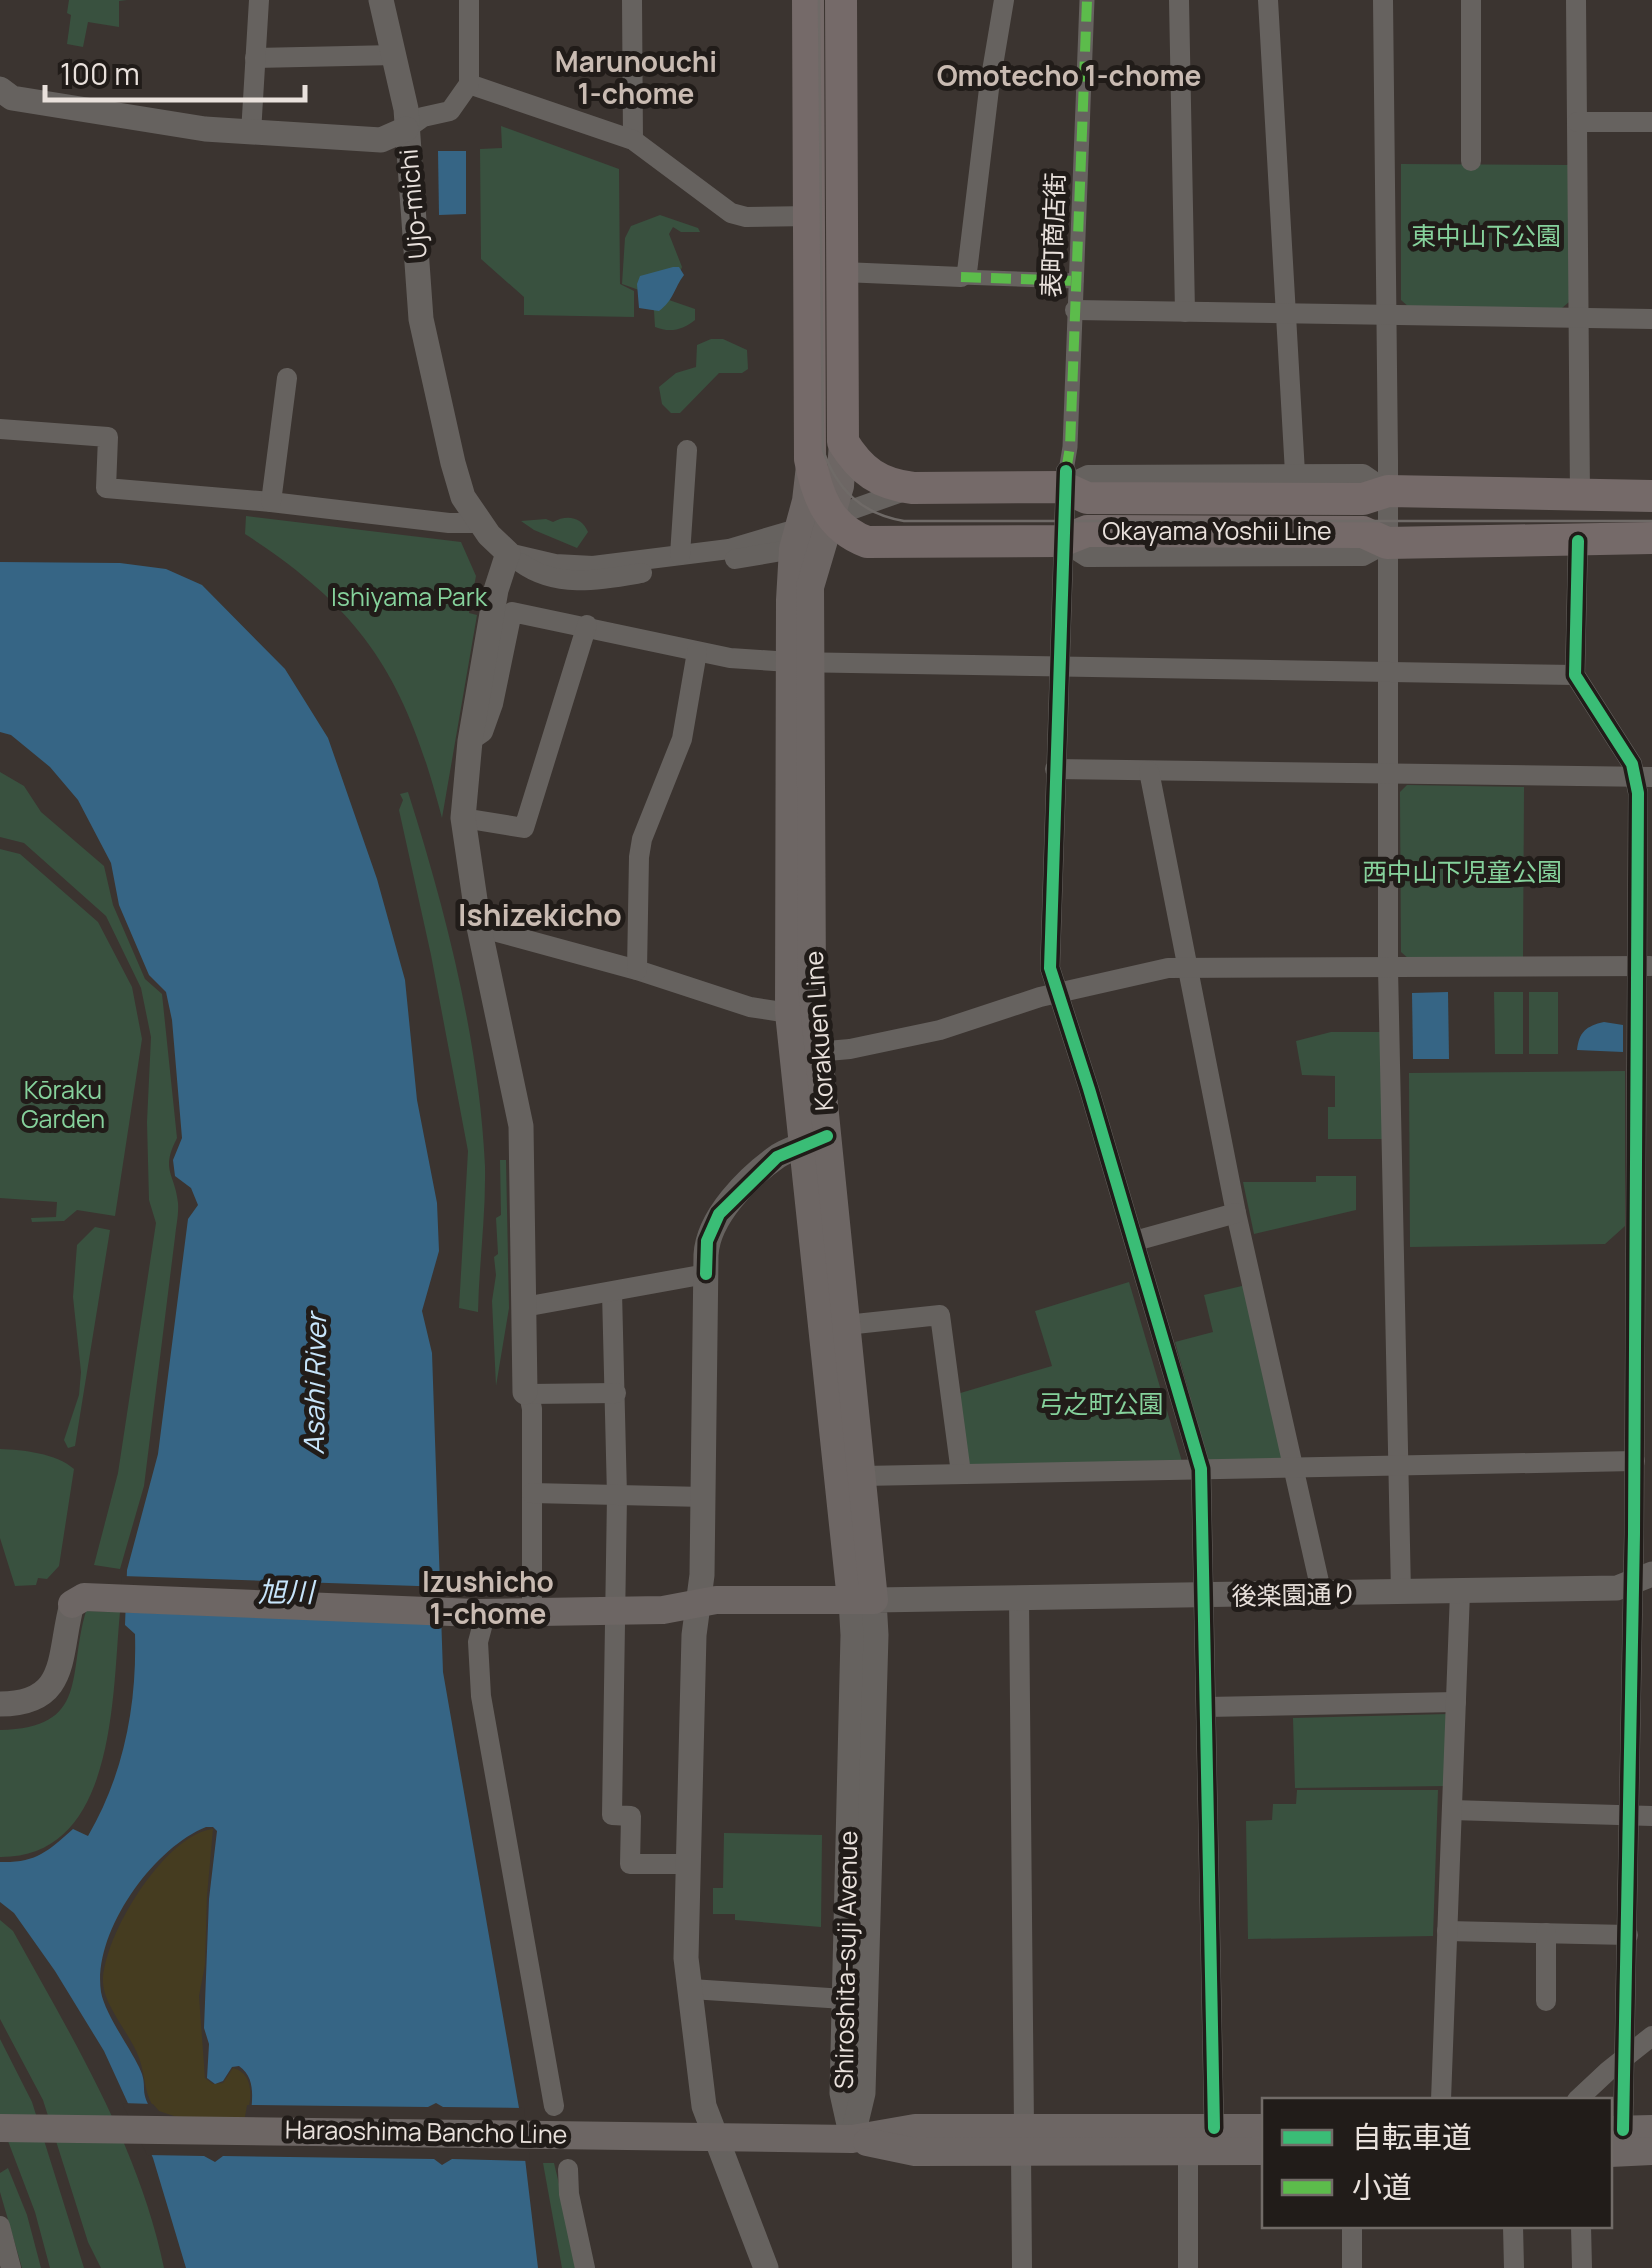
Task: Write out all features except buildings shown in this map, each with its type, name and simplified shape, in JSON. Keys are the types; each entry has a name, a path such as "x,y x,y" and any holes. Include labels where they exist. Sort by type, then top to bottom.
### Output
{"main road":[{"path":"803,535 815,486 810,459 808,0"},
{"path":"841,0 843,442"},
{"name":"Okayama Yoshii Line","path":"843,442 862,468 876,478 914,488 1065,479 1088,498 1363,498 1388,491 1652,496"},
{"name":"Korakuen Line","path":"843,442 840,486 803,535 799,662 802,1015 862,1600"},
{"name":"Okayama Yoshii Line","path":"803,535 841,529 867,542 1062,541 1087,531 1363,532 1387,543 1652,538"},
{"name":"Korakuen Line","path":"815,1140 846,1325 862,1476 862,1600"},
{"path":"81,1601 481,1613 663,1610 716,1600 862,1600"},
{"name":"Haraoshima Bancho Line","path":"0,2128 556,2120 715,2138 852,2139 915,2152 1023,2140 1262,2128"},
{"path":"1614,2137 1652,2129"},
{"path":"1614,2137 1652,2151"},
{"name":"Haraoshima Bancho Line","path":"1023,2140 1188,2151 1262,2151"}],"street":[{"path":"251,133 258,0"},
{"path":"382,0 406,109 406,129"},
{"path":"406,129 423,117 450,111 469,84 469,0"},
{"path":"632,0 633,140"},
{"path":"964,272 1004,0"},
{"name":"表町商店街","path":"1065,479 1086,0"},
{"path":"1179,0 1185,312"},
{"path":"1268,0 1296,473"},
{"path":"1384,0 1388,968 1401,1593"},
{"path":"1471,0 1471,161"},
{"path":"1576,0 1580,495"},
{"path":"255,58 395,55"},
{"path":"469,84 633,140 731,214 810,216"},
{"name":"Ujo-michi","path":"0,90 12,98 188,127 381,140 406,129 422,319 462,497 508,553 532,571 566,581 608,579 737,559 914,488"},
{"path":"1577,122 1652,122"},
{"path":"843,272 964,272 1076,281"},
{"path":"1075,310 1652,319"},
{"path":"271,502 287,378"},
{"path":"0,430 108,437 106,488 480,523"},
{"path":"680,555 688,450"},
{"path":"1214,2128 1201,1469 1050,968 1065,479 1088,475 1363,474 1388,491"},
{"name":"Ujo-michi","path":"508,553 567,566 680,555 803,535"},
{"path":"1578,541 1575,676 1644,777 1644,1241 1635,1461 1642,1578 1630,1815 1626,2057 1614,2137"},
{"path":"508,553 496,590 470,741 463,818 479,927 521,1126 527,1393 532,1409 532,1612"},
{"path":"737,559 757,562 800,594"},
{"path":"470,741 483,732 493,704 512,612 730,658 1058,669 1575,676"},
{"path":"463,818 524,828 587,626"},
{"path":"637,970 642,839 682,739 697,652"},
{"path":"1055,769 1644,777"},
{"path":"1149,771 1236,1213 1322,1595"},
{"path":"479,927 637,970 750,1007 802,1015"},
{"path":"806,1053 850,1049 940,1030 1058,993 1168,968 1646,966"},
{"path":"766,2268 704,2106 686,1941 694,1635 702,1575 706,1241 719,1214 777,1157 815,1140"},
{"path":"1135,1241 1236,1213"},
{"path":"524,1307 706,1274"},
{"path":"612,1292 617,1496 612,1815 631,1816 630,1864 687,1864"},
{"path":"846,1325 940,1315 961,1473"},
{"path":"527,1393 616,1393"},
{"path":"862,1476 1635,1461"},
{"path":"532,1493 704,1497"},
{"name":"後楽園通り","path":"862,1600 1617,1588 1642,1578"},
{"path":"1441,2098 1460,1592"},
{"path":"1019,1598 1022,2268"},
{"name":"Shiroshita-suji Avenue","path":"852,2139 842,2093 853,1635 862,1600"},
{"name":"Shiroshita-suji Avenue","path":"852,2139 864,2075 876,1635 862,1600"},
{"path":"0,1704 27,1702 50,1686 81,1601"},
{"path":"481,1613 481,1696 556,2120"},
{"path":"1206,1706 1456,1702"},
{"path":"1452,1810 1652,1816"},
{"path":"1447,1931 1628,1935"},
{"path":"1546,1933 1546,2001"},
{"path":"691,1988 844,1999"},
{"path":"1579,2098 1652,2036"},
{"path":"1188,2151 1188,2268"},
{"path":"568,2169 571,2206 586,2268"},
{"path":"0,2226 11,2268"},
{"path":"1352,2228 1352,2268"},
{"path":"1513,2228 1514,2268"},
{"path":"1581,2228 1582,2268"}],"green space":[{"path":"69,0 127,0 119,1 119,27 88,22 83,47 67,44"},
{"path":"501,126 619,169 620,284 634,291 634,317 524,315 524,297 481,259 480,149 502,148"},
{"name":"東中山下公園","path":"1401,164 1570,165 1569,302 1562,308 1410,308 1401,300"},
{"path":"660,215 700,232 681,232 673,227 669,234 682,267 669,300 695,309 695,320 666,330 655,327 653,295 622,284 625,238 631,226"},
{"path":"723,339 747,350 748,369 742,373 719,373 680,413 671,413 662,404 659,387 676,373 696,367 697,345"},
{"name":"Ishiyama Park","path":"246,516 461,542 476,576 469,613 477,615 442,818 413,726 375,654 322,592 245,534"},
{"path":"574,518 588,532 577,548 521,521 553,522"},
{"path":"0,772 24,786 41,812 104,866 113,905 145,979 162,994 177,1138 169,1165 178,1211 144,1486 120,1569 94,1565 118,1473 156,1223 149,1200 151,1037 141,988 106,916 24,843 0,837"},
{"name":"西中山下児童公園","path":"1407,785 1524,787 1523,957 1409,959 1401,952 1400,792"},
{"path":"408,792 447,930 476,1071 485,1166 478,1312 459,1308 468,1151 399,810 403,800 400,794"},
{"name":"Kōraku Garden","path":"0,849 20,854 98,922 132,987 142,1039 115,1216 77,1210 64,1221 32,1222 31,1218 56,1217 57,1202 0,1198"},
{"path":"1494,992 1523,992 1523,1054 1495,1054"},
{"path":"1529,992 1558,992 1558,1054 1529,1054"},
{"path":"1331,1032 1384,1032 1384,1139 1328,1139 1328,1107 1335,1107 1335,1076 1302,1075 1296,1041"},
{"path":"1625,1071 1625,1226 1605,1244 1410,1247 1409,1073"},
{"path":"500,1160 506,1160 509,1308 496,1386 492,1301 494,1257 498,1254 496,1218 501,1215"},
{"path":"1316,1176 1356,1176 1356,1210 1254,1234 1243,1182 1316,1182"},
{"path":"95,1227 110,1230 75,1446 68,1448 64,1440 79,1395 81,1372 73,1297 77,1245"},
{"name":"弓之町公園","path":"1129,1282 1183,1465 970,1468 957,1394 1052,1366 1035,1311"},
{"path":"1246,1285 1282,1460 1211,1462 1175,1342 1213,1332 1204,1295"},
{"path":"0,1449 49,1456 74,1469 59,1566 47,1579 38,1578 36,1585 15,1586 0,1538"},
{"path":"86,1611 120,1612 109,1726 101,1766 87,1802 67,1831 38,1850 0,1857 0,1730 49,1720 62,1708 70,1694"},
{"path":"1448,1714 1446,1786 1295,1788 1293,1718"},
{"path":"1297,1790 1438,1790 1433,1936 1248,1939 1246,1821 1272,1820 1273,1804 1296,1804"},
{"path":"724,1833 822,1835 821,1927 735,1920 735,1914 713,1914 713,1888 723,1888"},
{"path":"0,1920 13,1931 121,2136 153,2223 164,2268 101,2268 88,2242 43,2100 0,2019"},
{"path":"0,2039 32,2102 84,2268 50,2268 35,2212 0,2120"},
{"path":"543,2163 554,2163 579,2268 562,2268"},
{"path":"8,2168 27,2215 41,2268 22,2268 0,2192 0,2173"}],"sand":[{"path":"213,1829 205,1965 199,1996 205,2078 213,2084 223,2083 233,2068 249,2082 250,2097 244,2119 189,2121 160,2113 151,2102 139,2058 108,2001 103,1983 113,1940 140,1891 175,1849 194,1835"}],"water":[{"path":"438,151 466,151 466,214 439,215"},
{"path":"679,267 684,275 668,303 659,311 639,308 640,276"},
{"name":"旭川","path":"0,562 120,563 166,569 202,585 285,669 328,738 377,879 405,980 417,1100 437,1203 439,1251 422,1311 432,1353 443,1672 519,2108 538,2268 186,2268 153,2158 104,2051 55,1971 14,1913 0,1902 0,1862 40,1855 73,1829 88,1836 119,1764 134,1687 135,1634 125,1625 127,1570 158,1454 188,1219 198,1205 191,1188 175,1176 173,1160 182,1138 166,992 149,975 119,905 111,863 78,800 50,767 11,735 0,732","holes":["213,1827 217,1831 209,1899 204,2028 209,2044 207,2078 215,2084 223,2081 232,2067 239,2066 252,2088 251,2116 231,2122 156,2116 146,2100 139,2067 101,1992 106,1944 130,1895 166,1853 186,1838"]},
{"path":"1448,992 1449,1059 1413,1059 1412,993"},
{"path":"1604,1022 1623,1025 1623,1052 1577,1050 1585,1031"}],"pier":[{"path":"122,1576 447,1587 449,1624 121,1612"},
{"path":"122,2103 153,2104 159,2111 177,2117 245,2117 247,2105 428,2107 436,2103 443,2107 524,2108 530,2161 452,2159 442,2165 434,2159 223,2156 215,2162 204,2156 147,2155"}],"tram line":[{"path":"819,0 823,450 844,488 864,506 904,521 1652,521"}],"marked path":[{"path":"1066,471 1087,0"},
{"path":"961,277 1076,281"}],"cycle path":[{"path":"1066,471 1050,968 1201,1469 1214,2128"},
{"path":"1578,541 1575,675 1632,764 1638,793 1634,1534 1623,2130"},
{"path":"706,1274 707,1241 719,1214 777,1157 827,1136"}],"district":[{"name":"Omotecho 1-chome","path":"1069,76"},
{"name":"Marunouchi 1-chome","path":"636,78"},
{"name":"Ishizekicho","path":"540,916"},
{"name":"Izushicho 1-chome","path":"488,1598"}],"water label":[{"name":"Asahi River","path":"315,1384"}]}
